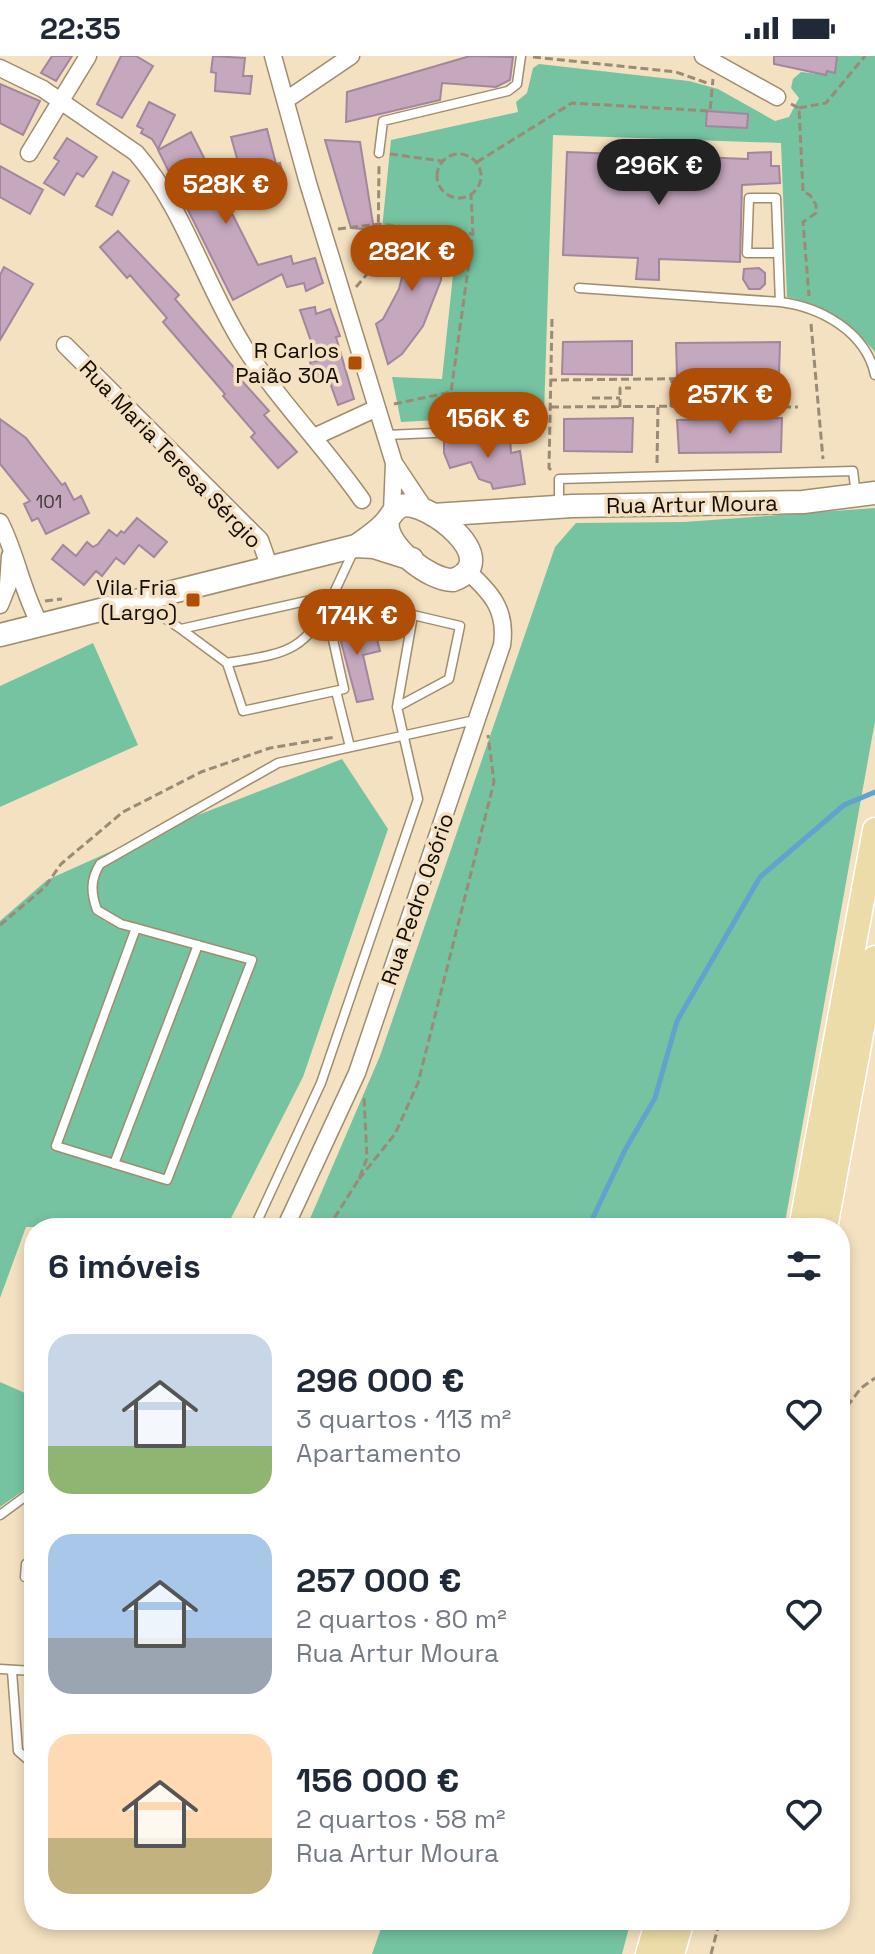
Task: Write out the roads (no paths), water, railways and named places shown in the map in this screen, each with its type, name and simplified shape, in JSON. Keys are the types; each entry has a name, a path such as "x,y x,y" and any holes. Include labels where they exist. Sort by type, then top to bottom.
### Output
{"main road":[{"name":"Rua Artur Moura","path":"390,517 405,505 428,512 509,513 559,507 803,502 868,494"},
{"path":"428,512 467,542 469,561"},
{"path":"390,517 390,539 441,580 453,580 469,561 485,531 509,513"},
{"path":"356,546 390,517"},
{"path":"0,635 356,546 374,547 412,559"},
{"path":"803,1218 875,830"},
{"path":"827,1218 875,958"},
{"path":"648,1954 655,1930"},
{"path":"672,1954 679,1930"}],"street":[{"path":"29,153 88,56"},
{"path":"273,56 394,463 428,512"},
{"path":"286,100 351,56"},
{"path":"703,56 777,97"},
{"path":"0,68 43,89 136,153 146,164 243,344 362,500"},
{"name":"Rua Maria Teresa Sérgio","path":"65,345 260,540 270,568"},
{"path":"314,437 377,408"},
{"path":"390,517 394,463"},
{"path":"0,522 11,543 28,603 40,624"},
{"path":"0,605 8,585 11,543"},
{"name":"Rua Pedro Osório","path":"290,1218 357,1073 502,645 504,625 495,599 469,561"}],"lane":[{"path":"379,153 383,121 508,91 517,84 521,56"},
{"path":"778,253 747,253 749,198 776,198 780,302"},
{"path":"579,288 780,302 810,307 856,337 871,359 875,375"},
{"path":"385,435 528,429"},
{"path":"559,507 559,479 853,471 868,494 875,481"},
{"path":"227,663 267,656 298,646 318,626 356,546"},
{"path":"181,629 333,595"},
{"path":"137,601 227,663 243,711 344,689 326,608"},
{"path":"259,1218 321,1083 418,799 397,707 413,615 460,626 449,679 397,707"},
{"path":"336,691 350,747"},
{"path":"136,928 56,1146 167,1180 252,960 136,928 97,910 91,892 94,873 100,864 278,763 402,738 476,719"},
{"path":"114,1164 198,945"},
{"path":"0,1515 24,1497"},
{"path":"0,1669 24,1671"},
{"path":"12,1671 18,1751 24,1756"}],"waterway":[{"path":"593,1218 625,1150 655,1098 677,1021 760,877 844,805 875,792"}],"place":[{"name":"R Carlos Paião 30A","path":"355,363"},
{"name":"Vila Fria (Largo)","path":"193,600"}]}
